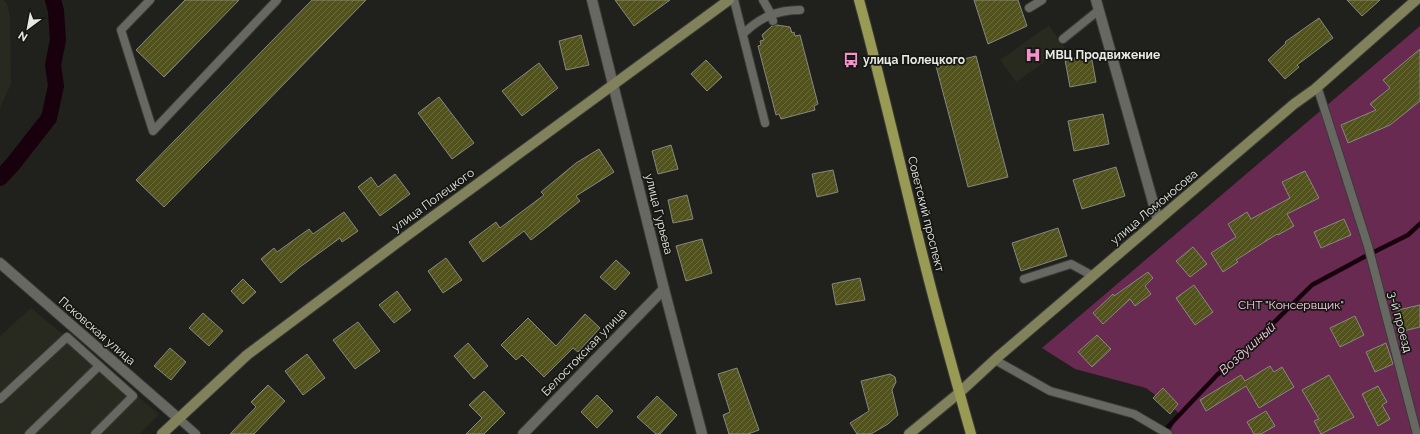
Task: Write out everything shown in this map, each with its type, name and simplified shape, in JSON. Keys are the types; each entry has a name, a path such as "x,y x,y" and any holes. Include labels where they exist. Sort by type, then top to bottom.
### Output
{"main road":[{"name":"Советский проспект","path":"859,0 922,253 971,434"}],"street":[{"name":"улица Гурьева","path":"592,0 664,289 702,434"},
{"name":"улица Полецкого","path":"162,434 247,355 405,237 729,0"},
{"name":"улица Ломоносова","path":"909,434 959,393 995,360 1416,0"},
{"path":"1098,5 1158,220"},
{"name":"Псковская улица","path":"0,264 178,418"},
{"name":"Белостокская улица","path":"523,434 664,289"}],"lane":[{"path":"150,0 121,30 153,131 277,0"},
{"path":"734,0 765,123"},
{"path":"762,0 772,18"},
{"path":"1029,8 1042,0"},
{"path":"1063,39 1098,5"},
{"path":"743,34 759,20 772,18 789,10 800,10"},
{"name":"3-й проезд","path":"1317,86 1368,246 1417,434"},
{"path":"1024,279 1071,264 1093,276"},
{"path":"0,399 67,337 133,396 95,434"},
{"path":"995,360 1050,391 1134,414 1168,434"},
{"path":"29,434 99,366"},
{"path":"178,418 196,434"}],"shaded area":[{"path":"0,0 7,3 10,18 11,84 0,108"},
{"path":"1049,25 1065,48 1016,82 1000,60"},
{"path":"31,308 159,414 140,434 0,434 0,336"}],"green space":[{"name":"СНТ \"Консервщик\"","path":"1420,26 1420,434 1169,434 1179,413 1146,388 1075,369 1042,348"}],"building":[{"path":"185,0 239,0 164,77 136,50"},
{"path":"312,0 366,0 164,207 136,180"},
{"path":"615,0 670,0 634,26"},
{"path":"974,0 1018,0 1027,26 988,44"},
{"path":"1347,0 1380,0 1362,16"},
{"path":"1319,18 1333,38 1297,65 1299,67 1285,79 1268,60 1286,43 1285,42"},
{"path":"777,25 790,27 795,36 800,35 818,104 814,106 815,110 781,119 779,114 776,115 758,46 761,45 760,41 764,40 762,35 772,26"},
{"path":"581,35 589,65 566,70 559,41"},
{"path":"1420,49 1420,101 1390,125 1348,143 1341,125 1376,110 1370,104 1390,88 1383,80"},
{"path":"1091,55 1096,82 1070,87 1065,60"},
{"path":"976,56 1008,177 968,187 936,66"},
{"path":"706,60 722,77 707,91 691,74"},
{"path":"539,63 558,88 522,116 502,91"},
{"path":"439,97 474,143 452,159 418,113"},
{"path":"1103,114 1109,144 1074,151 1068,121"},
{"path":"671,145 678,169 658,174 652,151"},
{"path":"599,149 614,172 576,196 580,201 531,240 524,231 483,262 469,242 496,222 500,228 544,195 541,192 576,163"},
{"path":"1116,167 1125,196 1082,209 1073,180"},
{"path":"833,170 838,192 817,197 812,174"},
{"path":"1305,171 1319,198 1287,214 1294,226 1278,235 1277,234 1236,260 1238,262 1223,272 1211,253 1236,237 1228,224 1247,212 1251,219 1290,198 1282,182"},
{"path":"395,174 410,194 380,216 358,187 371,177 378,187"},
{"path":"687,195 693,219 673,223 668,200"},
{"path":"344,212 358,231 342,242 340,238 281,283 261,259 274,248 277,252 309,229 313,234"},
{"path":"1344,219 1351,235 1321,248 1314,232"},
{"path":"1058,228 1067,256 1021,271 1012,243"},
{"path":"702,239 712,273 686,281 676,246"},
{"path":"1193,247 1207,264 1190,277 1176,261"},
{"path":"446,258 462,280 443,293 428,271"},
{"path":"616,260 630,273 615,290 600,277"},
{"path":"1148,272 1153,278 1145,286 1151,294 1135,306 1130,299 1103,324 1093,313 1113,294 1114,296"},
{"path":"860,278 865,300 836,305 832,284"},
{"path":"243,279 256,292 243,304 231,291"},
{"path":"1194,285 1213,312 1195,325 1176,298"},
{"path":"397,291 411,310 394,323 379,305"},
{"path":"1420,305 1420,327 1403,331 1398,310"},
{"path":"203,313 223,331 209,346 189,328"},
{"path":"585,314 600,328 578,352 573,348 544,377 522,355 516,360 501,345 528,318 556,346"},
{"path":"1355,316 1364,335 1340,347 1330,328"},
{"path":"358,322 380,351 355,369 333,340"},
{"path":"1097,335 1111,349 1092,367 1078,352"},
{"path":"468,343 488,366 474,379 454,356"},
{"path":"1386,343 1393,364 1375,372 1366,352"},
{"path":"170,348 186,362 171,380 154,366"},
{"path":"307,354 325,378 303,395 285,371"},
{"path":"1270,366 1274,372 1282,367 1294,387 1259,408 1246,386 1206,411 1200,400 1241,375 1245,381"},
{"path":"737,368 759,430 748,434 729,434 723,415 730,412 718,374"},
{"path":"890,374 895,377 896,382 892,390 898,415 888,424 871,434 857,434 850,423 869,411 861,381"},
{"path":"1329,375 1354,417 1321,434 1314,421 1319,419 1302,390"},
{"path":"268,385 285,401 254,434 230,434 256,407 251,402"},
{"path":"1378,386 1387,402 1382,405 1390,419 1378,426 1362,394"},
{"path":"1163,388 1178,404 1170,414 1153,398"},
{"path":"484,391 505,413 484,434 466,434 482,418 469,405"},
{"path":"597,395 613,411 597,428 581,412"},
{"path":"657,396 677,415 660,434 656,434 637,417"},
{"path":"1266,411 1275,426 1261,434 1254,434 1247,422"}],"waterway":[{"path":"0,178 13,164 49,118 56,86 53,65 58,40 56,11 53,0"},
{"name":"Воздушный","path":"1165,434 1167,428 1217,375 1245,351 1312,285 1408,235 1420,224"}],"place":[{"name":"МВЦ Продвижение","path":"1033,55"},
{"name":"улица Полецкого","path":"851,60"}]}
